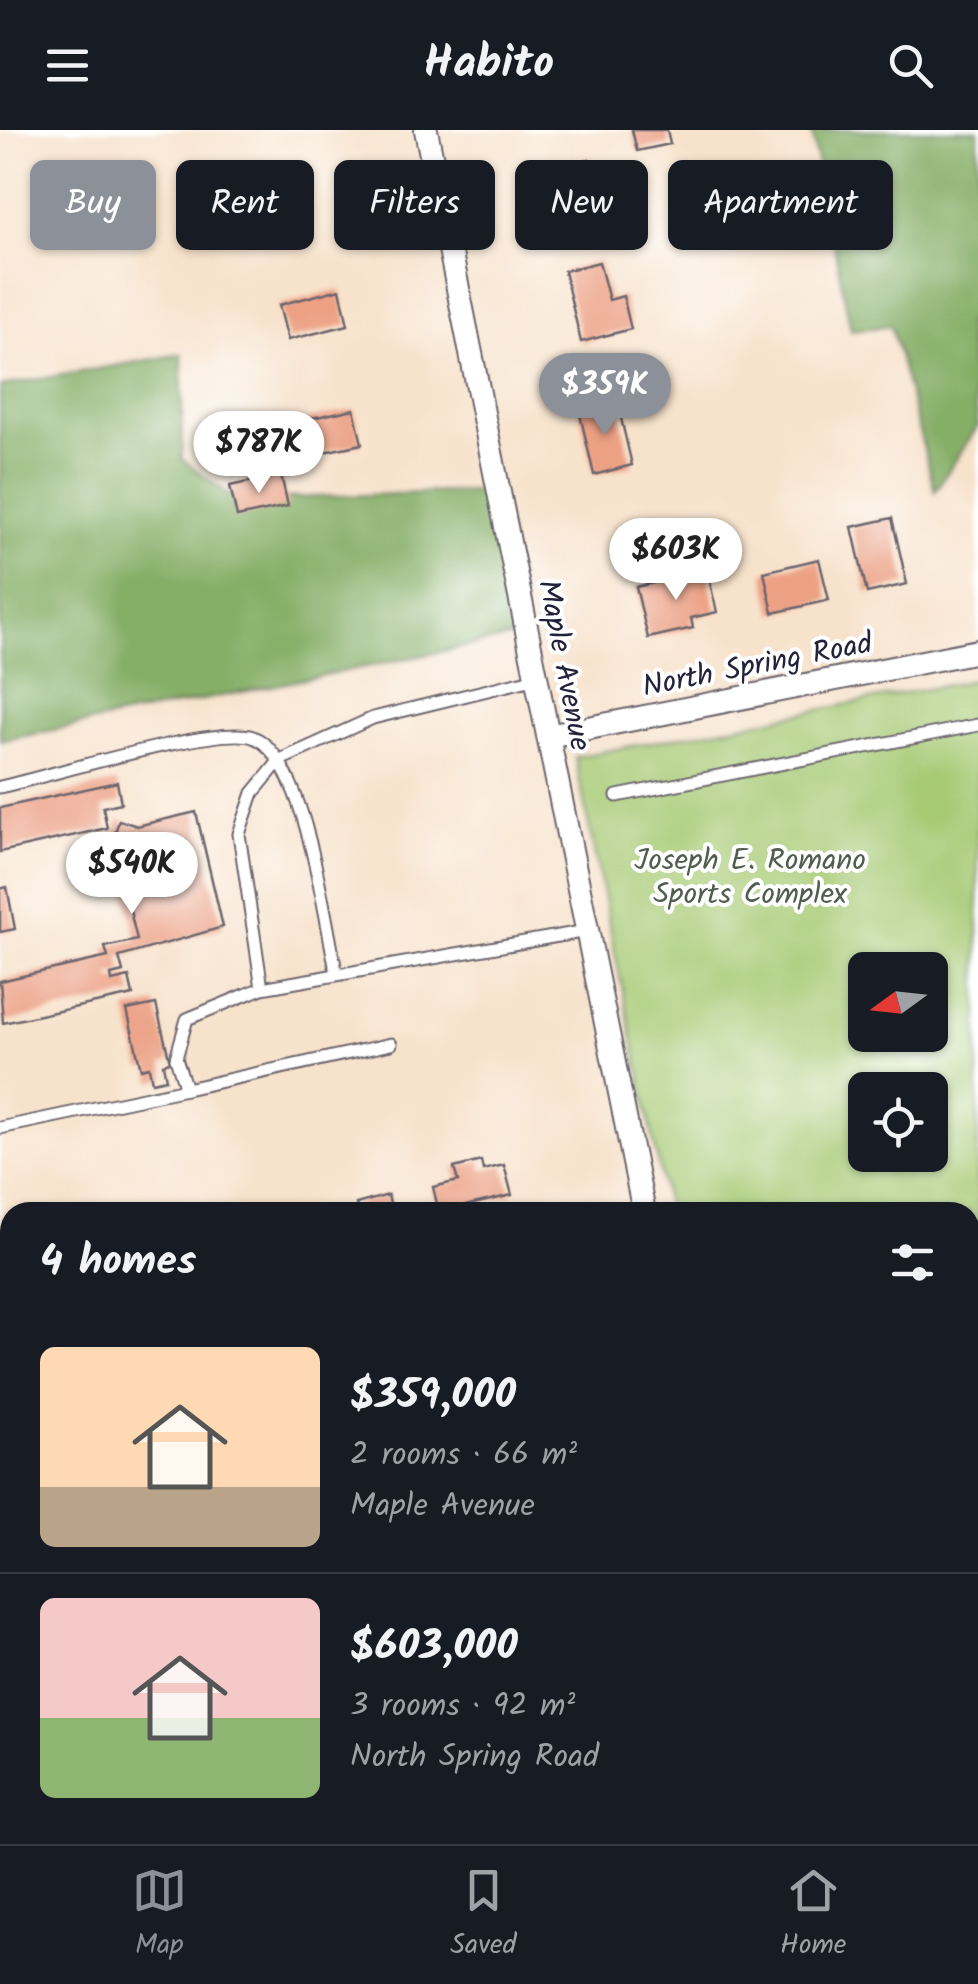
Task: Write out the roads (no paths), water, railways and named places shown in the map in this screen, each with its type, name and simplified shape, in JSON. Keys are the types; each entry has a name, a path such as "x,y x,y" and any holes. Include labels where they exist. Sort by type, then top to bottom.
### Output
{"street":[{"name":"Maple Avenue","path":"426,130 642,1202"},
{"name":"North Spring Road","path":"548,736 978,650"}],"lane":[{"path":"262,988 239,834 253,793 280,760 373,718 536,678"},
{"path":"617,796 978,725"},
{"path":"0,787 235,734 255,738 280,760 297,796 336,975"},
{"path":"186,1089 176,1058 187,1018 262,988 587,931"},
{"path":"0,1128 390,1044"}],"park label":[{"name":"Joseph E. Romano Sports Complex","path":"750,876"}]}
